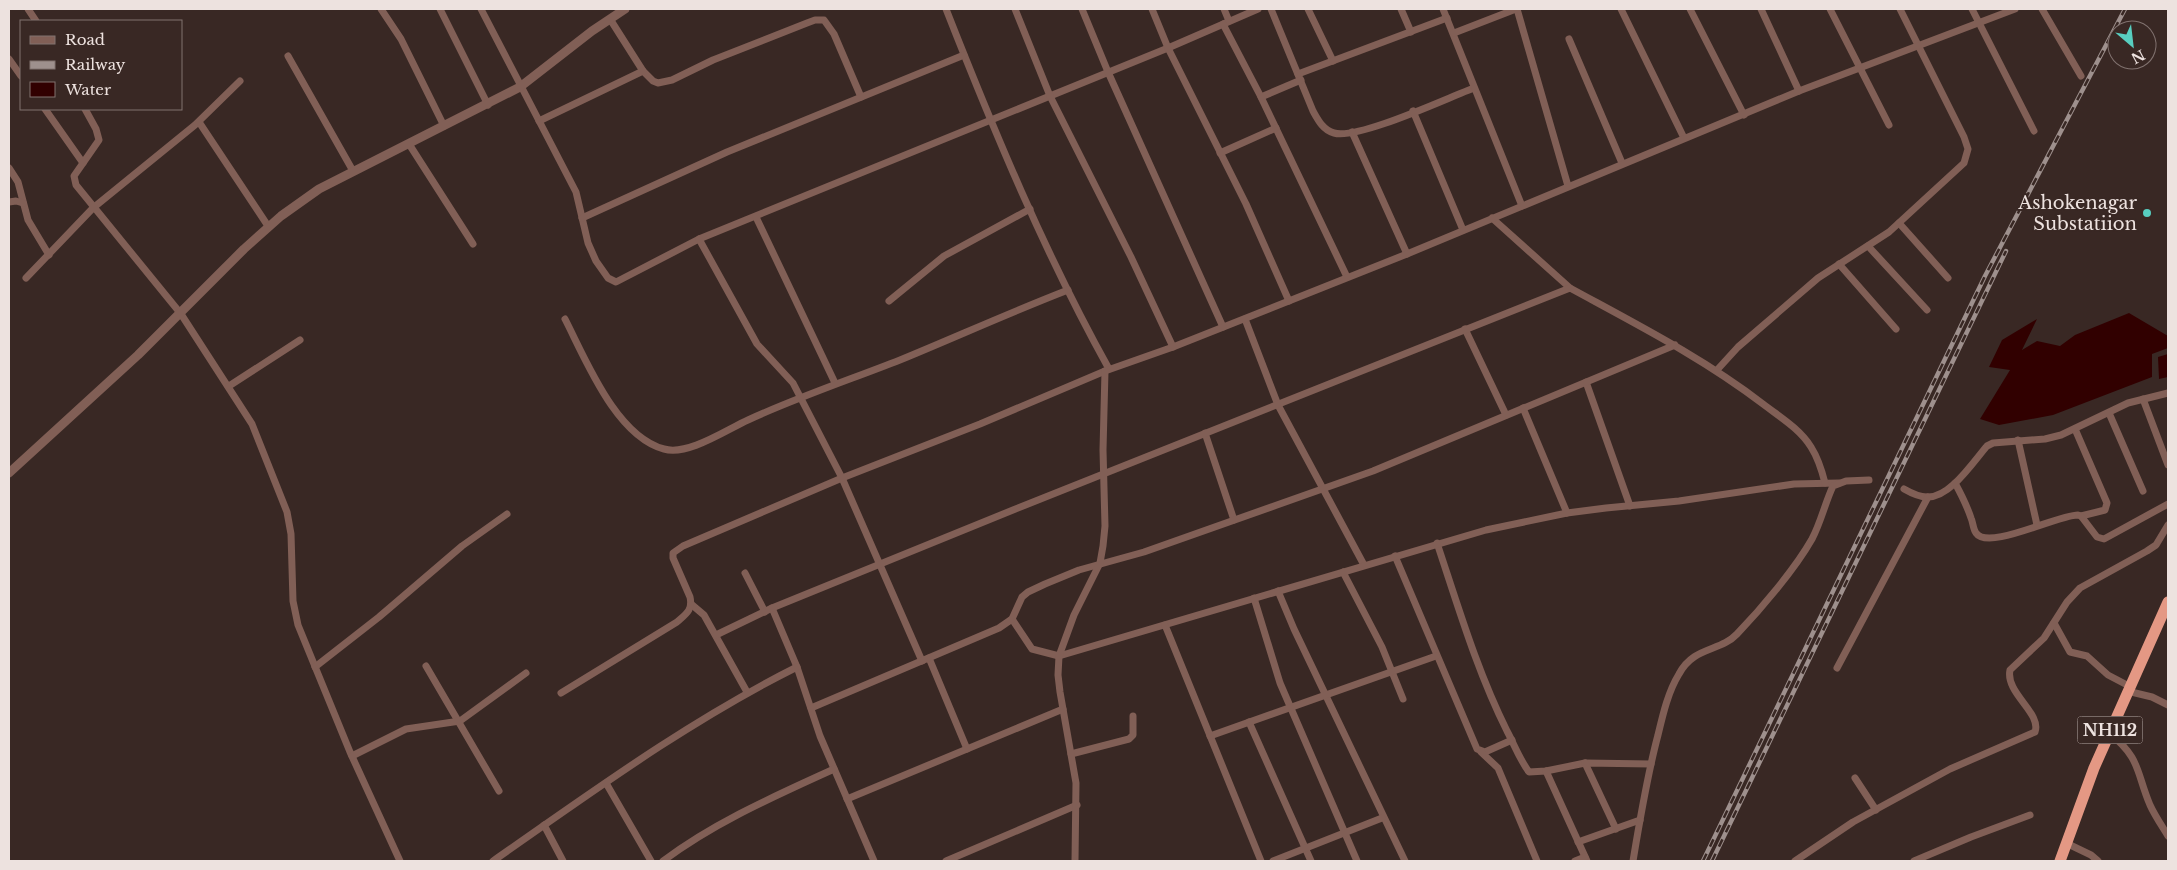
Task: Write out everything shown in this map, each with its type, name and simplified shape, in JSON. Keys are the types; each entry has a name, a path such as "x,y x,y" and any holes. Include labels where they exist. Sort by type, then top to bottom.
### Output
{"highway":[{"name":"NH112","path":"2060,861 2109,733 2168,602"}],"street":[{"path":"28,9 35,20"},
{"path":"381,9 400,39 444,126"},
{"path":"440,9 488,105"},
{"path":"480,9 576,192 588,243 603,273 613,282 623,279 699,239 1168,48 1258,9"},
{"path":"9,473 131,362 268,226 319,190 353,171 488,105 520,87 592,30 625,9"},
{"path":"946,9 990,120 1107,370 1102,474 1105,526 1100,563 1068,628 1059,656 1058,675 1076,783 1075,861"},
{"path":"1015,9 1050,96 1131,256 1173,347"},
{"path":"1082,9 1108,72 1222,327"},
{"path":"1152,9 1168,48 1246,204 1289,300"},
{"path":"1224,9 1226,22 1347,277"},
{"path":"1271,9 1313,111 1321,124 1334,133 1352,132 1375,126 1474,88"},
{"path":"1308,9 1333,61"},
{"path":"1401,9 1412,32"},
{"path":"1443,9 1522,206"},
{"path":"1454,34 1516,9 1568,186"},
{"path":"1621,9 1684,138"},
{"path":"1690,9 1744,114"},
{"path":"1761,9 1799,92"},
{"path":"1830,9 1889,125"},
{"path":"1717,370 1738,347 1810,284 1899,223 1964,163 1968,149 1964,137 1900,9"},
{"path":"1972,9 2034,131"},
{"path":"561,693 677,622 689,612 691,604 673,558 673,553 677,550 842,478 980,424 1107,370 1245,319 1407,254 1684,138 2015,9"},
{"path":"2042,9 2081,76"},
{"path":"1261,97 1333,61 1448,18"},
{"path":"610,19 643,71 653,81 665,82 736,51 820,19 827,23 834,34 861,97"},
{"path":"1569,39 1622,163"},
{"path":"582,218 689,168 964,55"},
{"path":"288,56 353,171"},
{"path":"9,59 20,75"},
{"path":"539,121 643,71"},
{"path":"26,278 93,208 199,122 240,81"},
{"path":"46,110 82,163"},
{"path":"85,110 96,129 99,140 82,163 74,176 74,180 93,208 141,263 180,314 229,386 252,424 284,505 291,534 295,614 352,756 400,861"},
{"path":"1413,111 1463,230"},
{"path":"199,122 268,226"},
{"path":"1220,153 1276,128"},
{"path":"1352,132 1407,254"},
{"path":"409,144 473,244"},
{"path":"9,168 18,182 28,220 49,255"},
{"path":"9,202 23,203"},
{"path":"889,301 944,256 1030,209"},
{"path":"756,217 835,383"},
{"path":"1492,218 1570,288 1717,370 1776,414 1804,438 1817,457 1825,483"},
{"path":"1899,223 1948,278"},
{"path":"699,239 757,344 766,356 788,375 801,398 842,478 880,564 967,749"},
{"path":"1868,246 1927,310"},
{"path":"1839,264 1896,329"},
{"path":"716,635 769,610 880,564 1570,288"},
{"path":"565,320 603,392 617,412 634,432 650,444 675,451 835,383 899,360 1068,290"},
{"path":"1245,319 1278,404 1364,565"},
{"path":"1465,330 1506,415"},
{"path":"229,386 300,340"},
{"path":"810,708 999,628 1012,619 1022,597 1028,592 1100,563 1144,552 1411,457 1506,415 1675,345"},
{"path":"1586,382 1630,506"},
{"path":"1904,490 1928,497 1939,494 1955,483 1987,446 2001,442 2045,439 2075,428 2128,403 2168,393"},
{"path":"2143,399 2168,465"},
{"path":"1523,408 1567,514"},
{"path":"2109,413 2143,491"},
{"path":"1955,483 1971,517 1976,533 1984,538 2003,537 2074,515 2082,516 2105,510 2107,502 2075,428"},
{"path":"1205,433 1234,520"},
{"path":"2018,440 2037,525"},
{"path":"1012,619 1032,649 1059,656 1486,530 1567,514 1679,502 1794,484 1869,480"},
{"path":"1633,861 1651,764 1666,705 1679,672 1693,657 1706,649 1725,644 1736,636 1787,574 1812,538 1830,492 1833,486 1838,483"},
{"path":"1837,668 1928,497"},
{"path":"2082,516 2097,537 2104,539 2168,504"},
{"path":"315,667 379,617 462,546 507,514"},
{"path":"1795,861 1853,822 1950,769 2035,732 2034,720 2010,682 2010,670 2044,638 2068,602 2080,588 2156,544 2168,525"},
{"path":"1437,543 1475,655 1512,740 1529,772 1546,772 1585,763 1651,764"},
{"path":"1395,556 1475,744 1480,752 1498,768 1537,861"},
{"path":"1343,572 1382,648 1403,699"},
{"path":"745,573 769,610 797,667 810,708 834,769 874,861"},
{"path":"1278,591 1382,818 1404,861"},
{"path":"1254,598 1272,659 1290,708 1357,861"},
{"path":"691,604 702,610 747,692"},
{"path":"2054,623 2070,652 2087,656 2108,675 2128,688 2168,705"},
{"path":"1165,625 1261,861"},
{"path":"1210,736 1436,656"},
{"path":"426,666 499,790"},
{"path":"493,861 606,783 631,763 747,692 797,667"},
{"path":"352,756 406,729 460,721 526,673"},
{"path":"847,799 1063,709"},
{"path":"1071,754 1129,739 1133,735 1133,716"},
{"path":"1249,722 1312,861"},
{"path":"2109,733 2123,744 2134,759 2150,805 2168,836"},
{"path":"1480,752 1512,740"},
{"path":"1585,763 1616,829"},
{"path":"663,861 708,830 739,813 834,769"},
{"path":"1546,772 1586,859 1574,861"},
{"path":"1855,778 1876,810"},
{"path":"606,783 651,861"},
{"path":"946,861 1077,805"},
{"path":"1914,861 2030,815"},
{"path":"1273,861 1382,818"},
{"path":"1578,842 1640,820"},
{"path":"544,825 562,861"},
{"path":"2066,843 2091,855 2098,861"}],"water":[{"path":"2129,313 2168,336 2168,348 2152,354 2152,377 2053,415 1999,425 1980,419 2010,370 1989,367 2002,340 2037,319 2022,350 2037,341 2060,346 2075,335"},
{"path":"2168,354 2168,377 2159,379 2158,357"}],"railway":[{"path":"1703,861 1985,276 2125,9"},
{"path":"1712,861 2006,251"}],"place":[{"name":"Ashokenagar Substatiion","path":"2147,213"}]}
